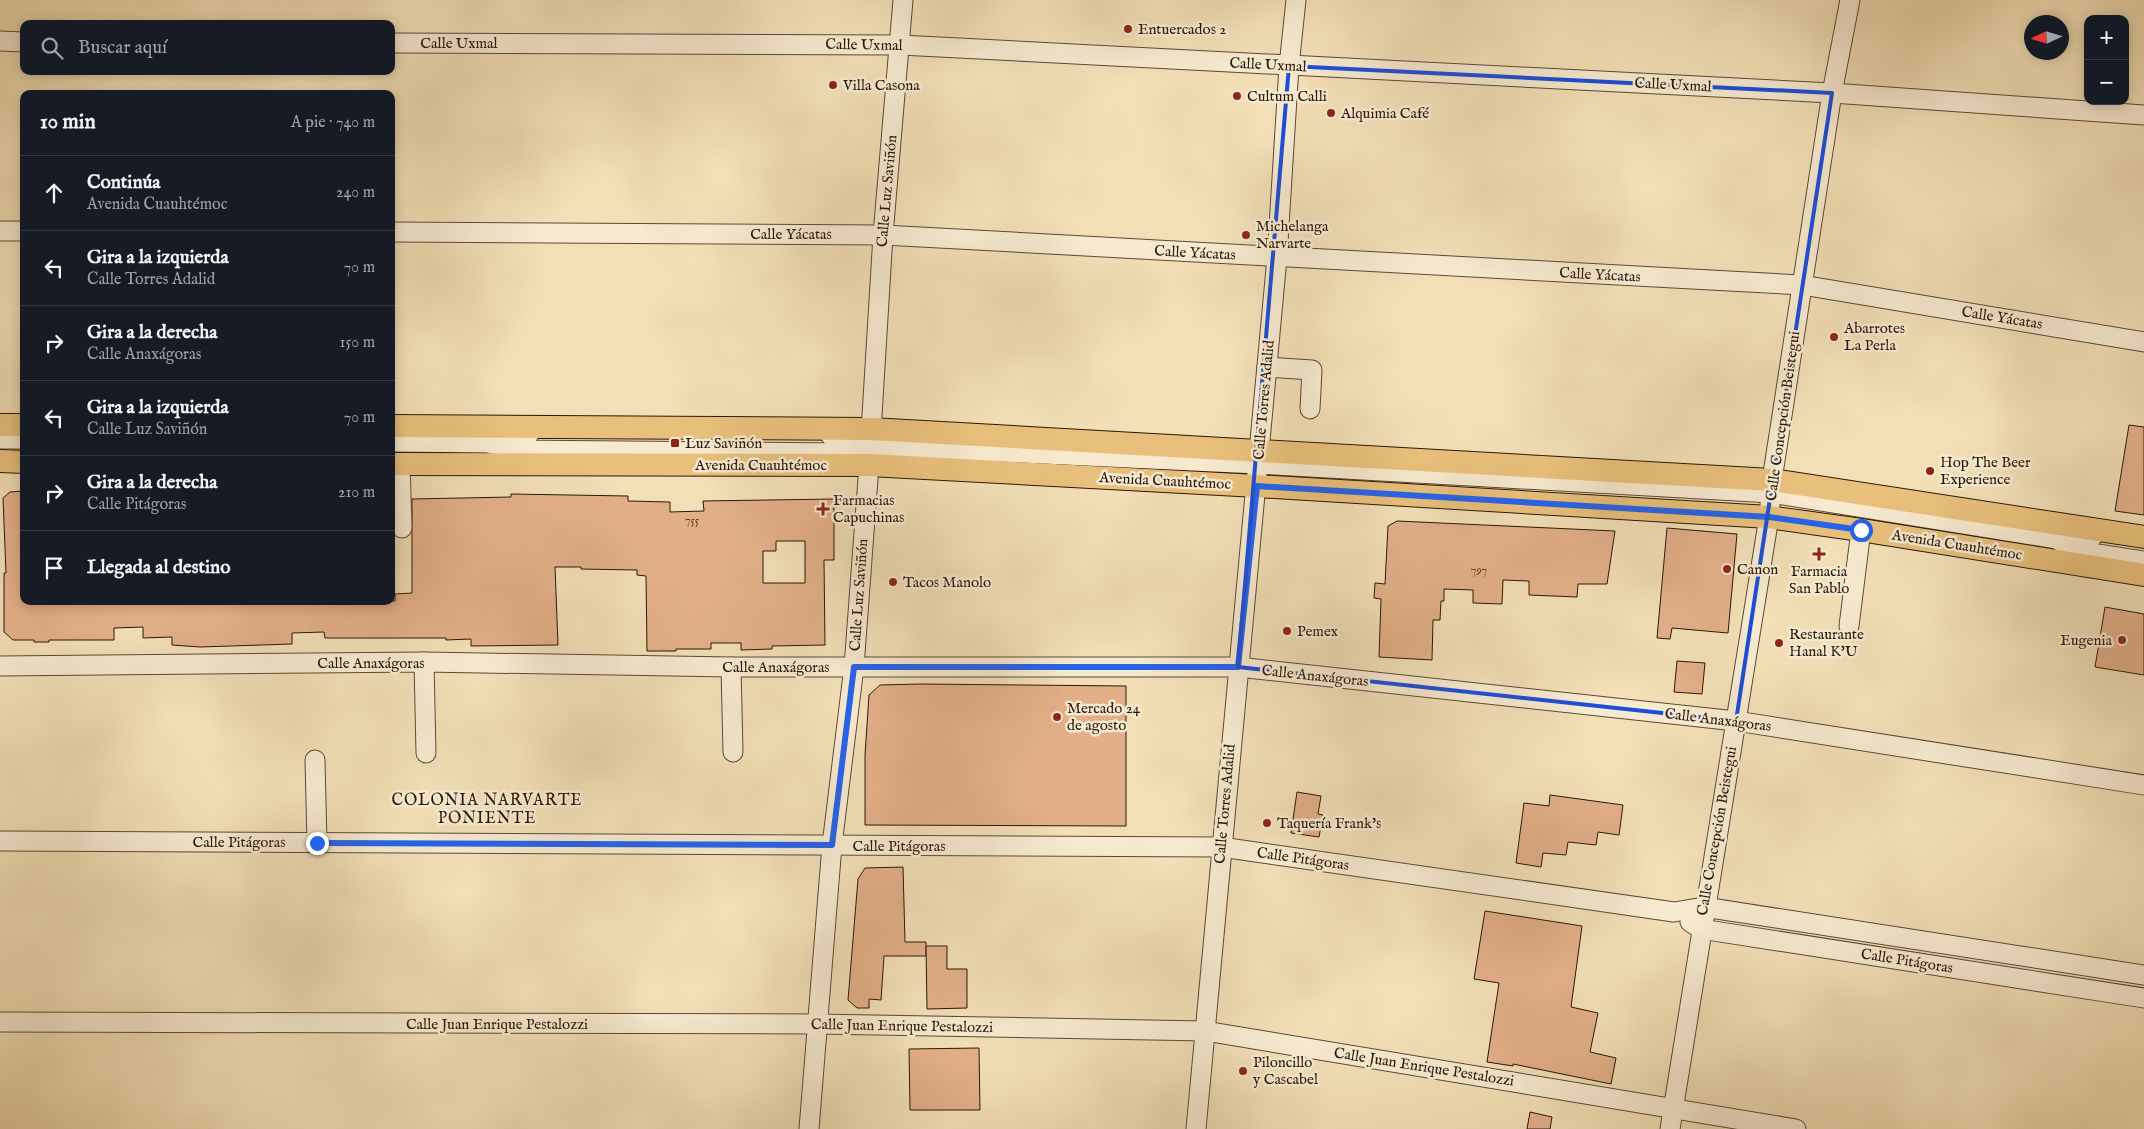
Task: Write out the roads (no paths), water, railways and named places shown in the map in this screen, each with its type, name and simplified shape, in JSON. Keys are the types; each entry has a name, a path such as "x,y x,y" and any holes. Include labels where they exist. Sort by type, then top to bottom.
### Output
{"main road":[{"path":"0,425 20,425"},
{"name":"Avenida Cuauhtémoc","path":"395,426 870,447 1258,467 1771,487 2144,537"},
{"name":"Avenida Cuauhtémoc","path":"396,464 870,447 1258,467 1769,517 2144,576"},
{"path":"0,462 20,462"}],"street":[{"name":"Calle Luz Saviñón","path":"809,1129 832,845 854,667 883,235 903,0"},
{"name":"Calle Torres Adalid","path":"1196,1129 1277,258 1289,66 1296,0"},
{"name":"Calle Concepción Beistegui","path":"1670,1129 1704,907 1769,517 1771,487 1832,93 1850,0"},
{"path":"0,42 20,42"},
{"name":"Calle Uxmal","path":"395,43 900,45 1832,93 2144,115"},
{"path":"0,231 20,231"},
{"name":"Calle Yácatas","path":"395,232 883,235 1277,258 1802,285 2144,342"},
{"path":"1267,367 1312,370 1310,409"},
{"path":"0,439 20,439"},
{"path":"395,442 489,443 515,450 844,453 870,447"},
{"path":"396,464 402,528"},
{"path":"1771,487 2057,539 2075,535 2144,546"},
{"path":"1849,626 1861,530"},
{"path":"2057,539 2072,550 2144,562"},
{"path":"424,662 426,753"},
{"name":"Calle Anaxágoras","path":"0,666 424,662 731,667 1238,667 1736,721 2144,785"},
{"path":"731,667 733,752"},
{"path":"315,760 317,843"},
{"name":"Calle Pitágoras","path":"0,841 1221,847 1674,912 1704,907 2144,975"},
{"name":"Calle Pitágoras","path":"1674,912 1701,928 2144,998"},
{"path":"2023,979 2027,957"},
{"name":"Calle Juan Enrique Pestalozzi","path":"0,1022 818,1024 1205,1031 1796,1129"}],"place":[{"name":"Entuercados 2","path":"1128,29"},
{"name":"Villa Casona","path":"833,85"},
{"name":"Cultum Calli","path":"1237,96"},
{"name":"Alquimia Café","path":"1331,113"},
{"name":"Michelanga Narvarte","path":"1246,235"},
{"name":"Abarrotes La Perla","path":"1834,337"},
{"name":"Luz Saviñón","path":"675,443"},
{"name":"Hop The Beer Experience","path":"1930,471"},
{"name":"Farmacias Capuchinas","path":"823,509"},
{"name":"Farmacia San Pablo","path":"1819,554"},
{"name":"Canon","path":"1727,569"},
{"name":"Tacos Manolo","path":"893,582"},
{"name":"Pemex","path":"1287,631"},
{"name":"Eugenia","path":"2122,640"},
{"name":"Restaurante Hanal K'U","path":"1779,643"},
{"name":"Mercado 24 de agosto","path":"1057,717"},
{"name":"Taquería Frank's","path":"1267,823"},
{"name":"Piloncillo y Cascabel","path":"1243,1071"}],"district":[{"name":"COLONIA NARVARTE PONIENTE","path":"487,810"}]}
